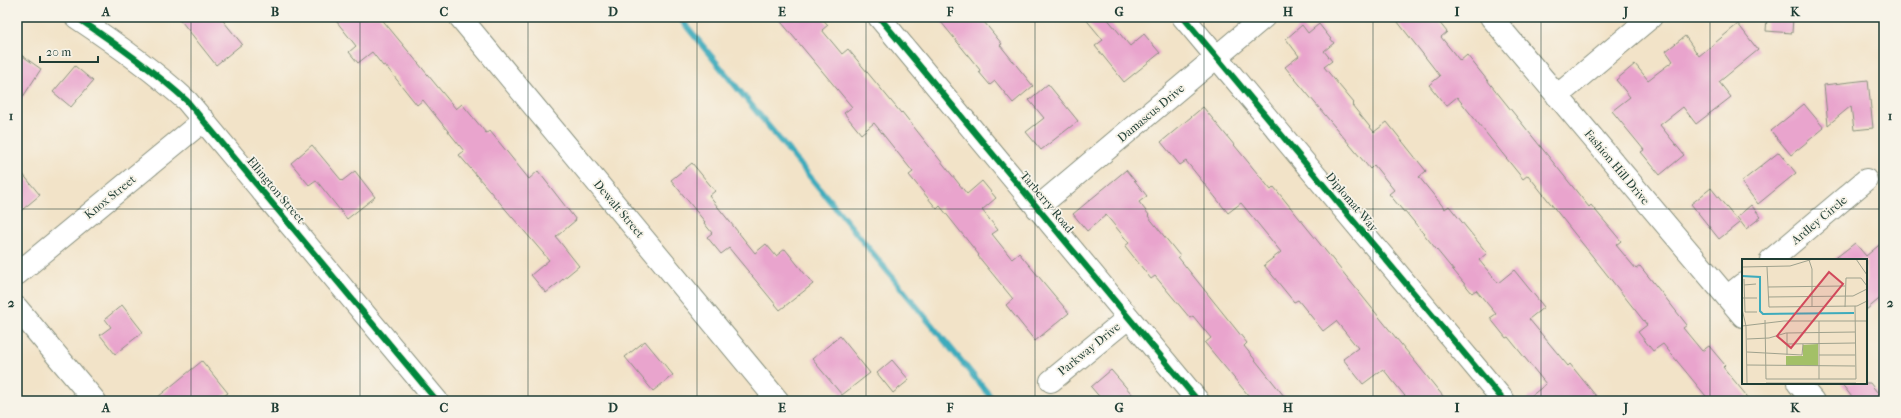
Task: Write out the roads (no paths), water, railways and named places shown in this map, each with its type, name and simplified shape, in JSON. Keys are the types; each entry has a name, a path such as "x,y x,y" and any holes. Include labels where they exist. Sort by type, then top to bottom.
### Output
{"street":[{"name":"Ellington Street","path":"76,17 155,72 187,101 437,401"},
{"name":"Dewalt Street","path":"460,17 778,401"},
{"name":"Tarberry Road","path":"879,17 1198,401"},
{"name":"Diplomat Way","path":"1184,17 1504,401"},
{"name":"Damascus Drive","path":"1037,208 1264,17"},
{"name":"Fashion Hill Drive","path":"1492,17 1557,96 1735,291 1742,313"},
{"path":"1557,96 1651,17"},
{"name":"Knox Street","path":"17,274 204,120"},
{"name":"Ardley Circle","path":"1772,259 1866,180"},
{"path":"17,308 94,401"},
{"name":"Parkway Drive","path":"1050,381 1128,318"},
{"path":"1799,384 1813,401"}],"waterway":[{"path":"679,17 994,401"}]}
